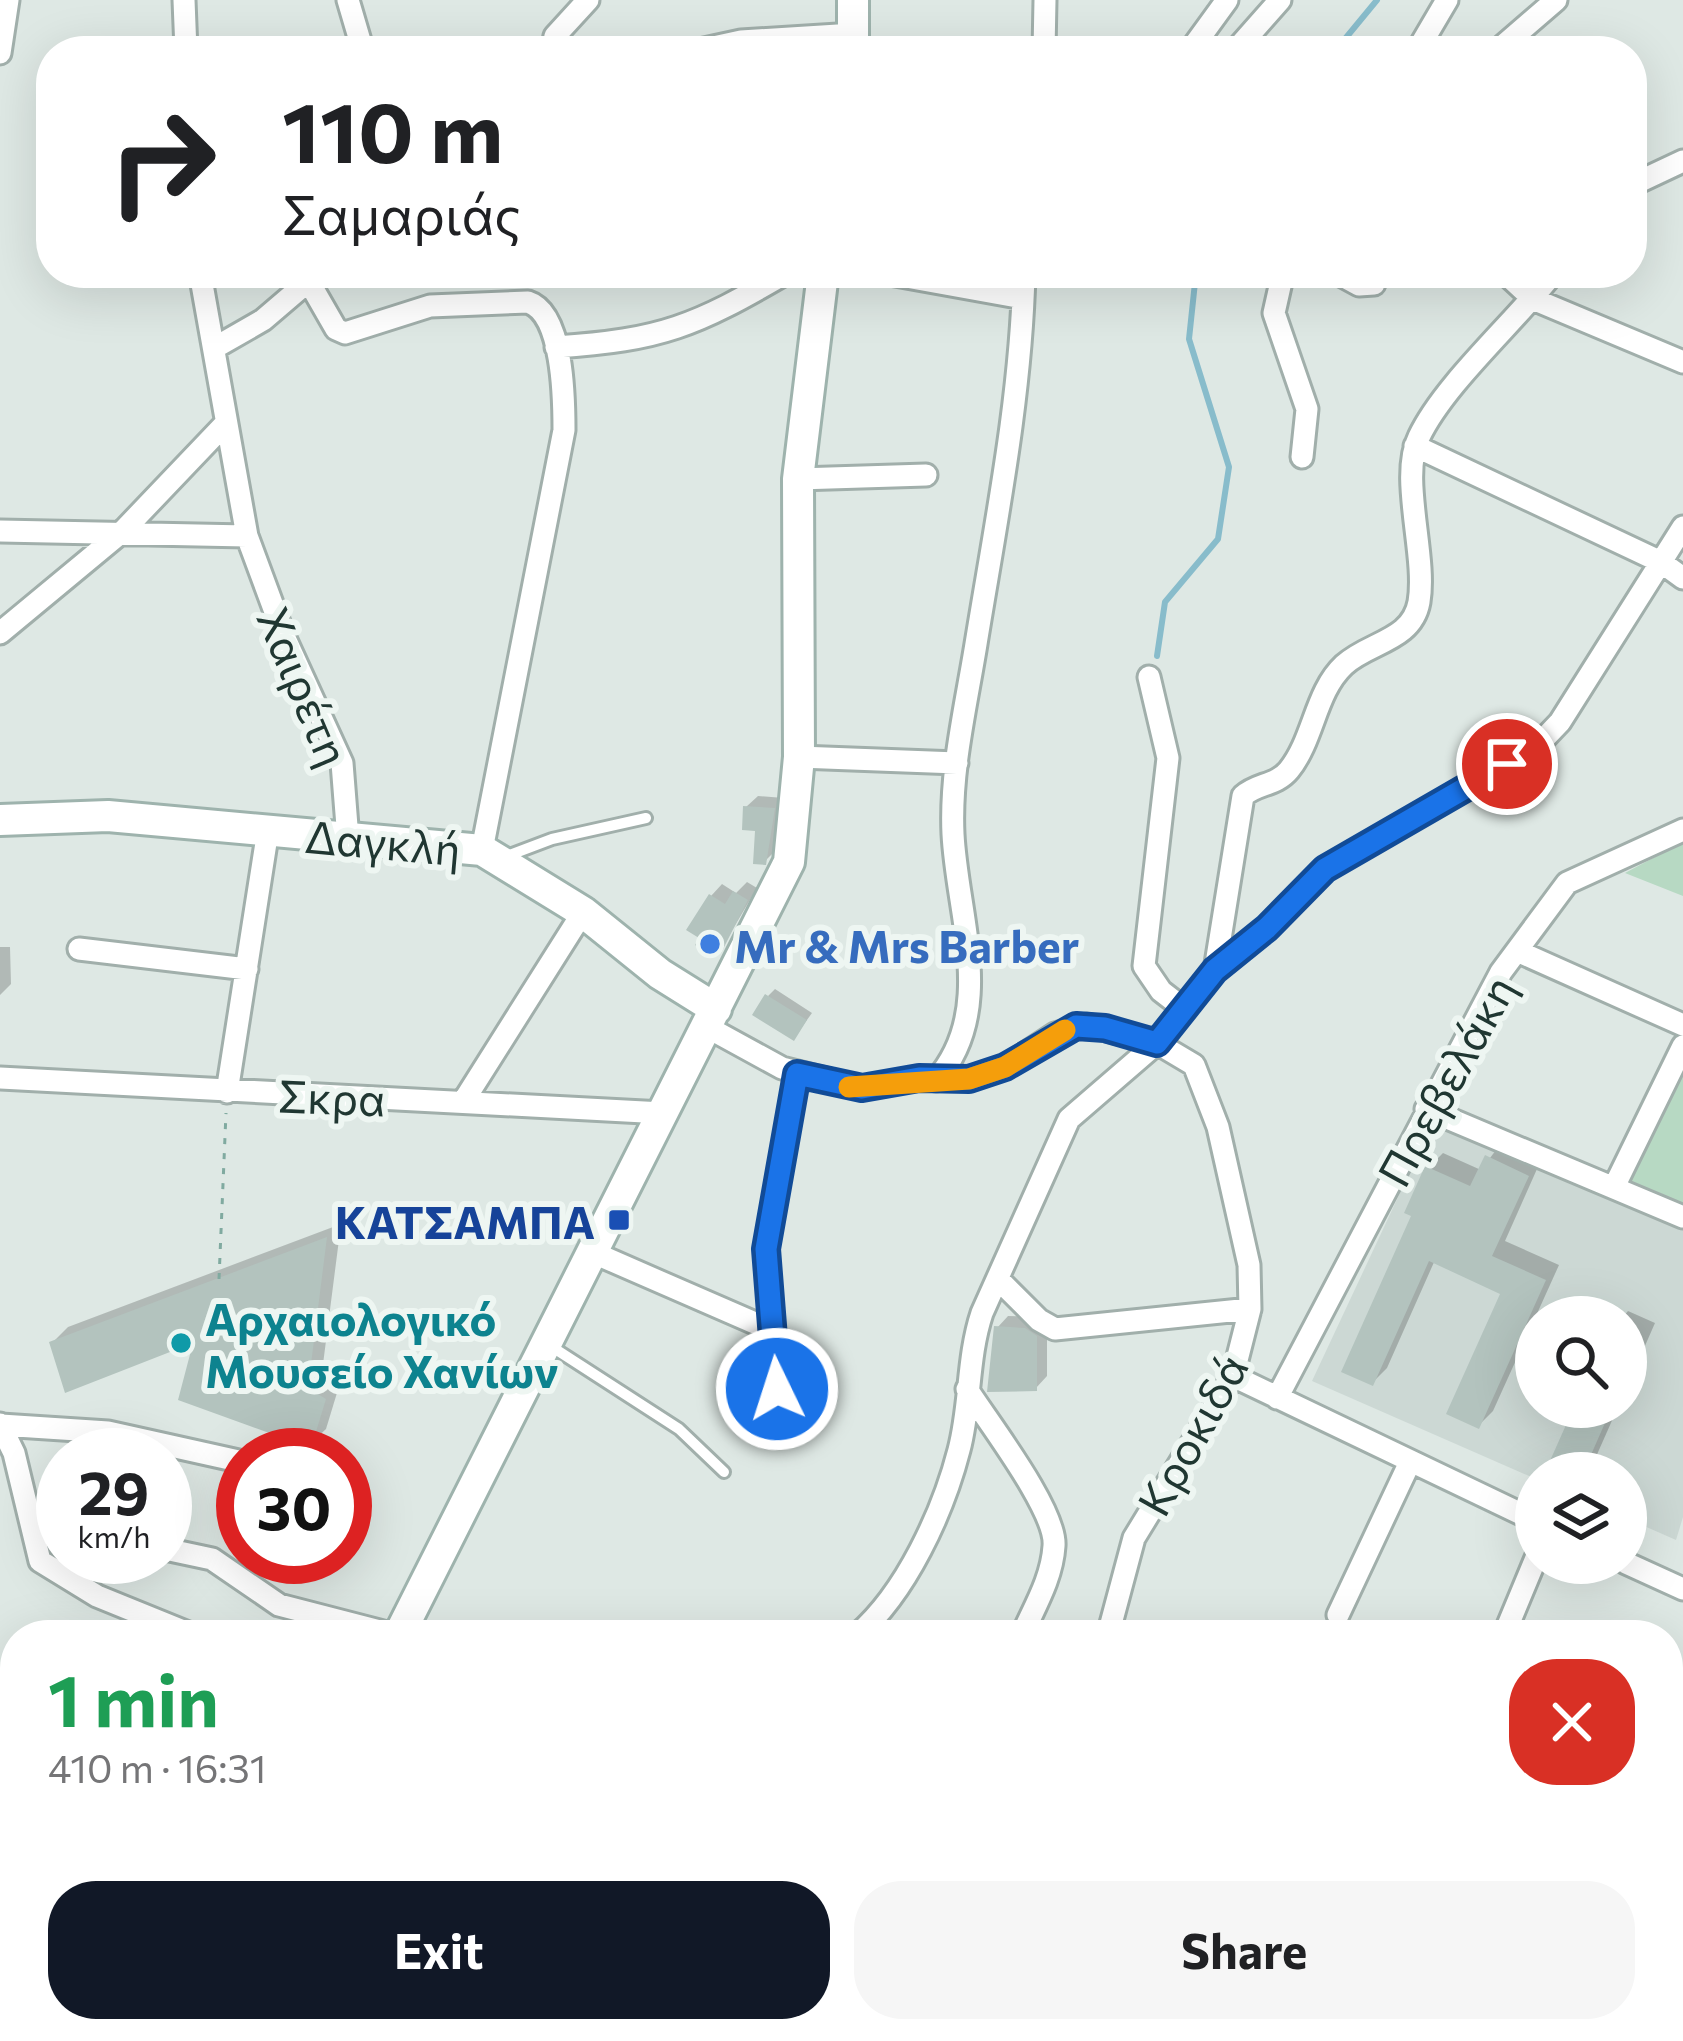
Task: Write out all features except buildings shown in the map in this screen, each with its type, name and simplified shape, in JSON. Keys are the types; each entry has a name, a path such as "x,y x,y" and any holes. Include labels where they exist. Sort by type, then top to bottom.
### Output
{"main road":[{"path":"853,0 854,36"},
{"path":"405,1620 549,1346 789,862 799,758 798,479 821,288"},
{"name":"Δαγκλή","path":"0,820 108,817 490,854 583,912 712,1018"}],"street":[{"path":"0,53 8,0"},
{"path":"184,0 185,36"},
{"path":"348,0 359,36"},
{"path":"555,36 588,0"},
{"path":"1044,36 1045,0"},
{"path":"1201,36 1227,0"},
{"path":"1248,36 1280,0"},
{"path":"1426,36 1448,0"},
{"path":"1514,36 1556,0"},
{"path":"1647,178 1683,161"},
{"name":"Χαιρέτη","path":"203,288 247,536 284,635 342,763 348,839"},
{"path":"215,347 263,320 301,288"},
{"path":"318,288 340,332 430,306 528,302 542,308 556,347 564,384 564,430 490,854"},
{"path":"556,347 664,336 760,288"},
{"path":"967,288 1023,298"},
{"path":"935,1080 956,1052 972,969 953,830 957,763 1007,467 1023,288"},
{"path":"1280,288 1274,313 1307,410 1302,457"},
{"path":"1521,288 1533,299 1683,362"},
{"path":"1215,970 1243,796 1278,782 1290,769 1326,690 1345,663 1402,632 1414,617 1420,586 1415,446 1431,416 1541,288"},
{"path":"0,633 123,531 225,424"},
{"path":"1415,446 1661,562 1683,578"},
{"path":"798,479 926,475"},
{"path":"870,1620 888,1599 932,1520 960,1448 973,1341 1069,1119 1157,1043 1215,970 1267,928 1325,869 1539,745 1560,722 1683,527"},
{"path":"0,530 247,536"},
{"path":"1149,677 1168,758 1144,966 1161,991 1183,1008"},
{"path":"799,758 957,763"},
{"path":"227,1092 268,830"},
{"name":"Πρεβελάκη","path":"1277,1397 1426,1109 1517,951 1567,883 1683,830"},
{"path":"463,1102 583,912"},
{"path":"79,949 247,969"},
{"path":"1517,951 1683,1025"},
{"path":"712,1018 797,1074 862,1088 969,1079 1005,1067 1076,1026 1105,1028 1157,1043"},
{"name":"Κροκιδά","path":"1112,1620 1134,1538 1232,1376 1250,1310 1249,1265 1207,1092 1194,1066 1157,1043"},
{"path":"1614,1186 1683,1046"},
{"path":"765,1426 777,1389 766,1249 797,1074"},
{"name":"Σκρα","path":"0,1078 663,1114"},
{"path":"1426,1109 1683,1217"},
{"path":"594,1253 773,1331"},
{"path":"1000,1280 1039,1321 1055,1329 1250,1310"},
{"path":"1232,1376 1515,1512"},
{"path":"967,1389 1038,1501 1055,1540 1050,1575 1029,1620"},
{"path":"156,1620 97,1596 40,1561 14,1454 1,1424 108,1432 216,1456"},
{"path":"1338,1615 1410,1462"},
{"path":"192,1555 212,1559 279,1605 338,1620"},
{"path":"1647,1573 1683,1589"},
{"path":"1510,1620 1525,1584"}],"lane":[{"path":"490,854 646,818"},
{"path":"549,1346 680,1429 724,1472"}],"path":[{"path":"219,1279 227,1092"}],"shaded area":[{"path":"1436,1116 1683,1220 1683,1517 1676,1540 1647,1527 1647,1452 1515,1452 1515,1470 1312,1381"}],"green space":[{"path":"1683,842 1683,896 1625,873"},
{"path":"1683,1067 1683,1206 1627,1183"}],"waterway":[{"path":"1347,36 1377,0"},
{"path":"1157,656 1165,602 1218,539 1229,467 1189,339 1194,288"}],"slow traffic":[{"path":"849,1087 919,1078 969,1079 1005,1067 1065,1030"}],"place":[{"name":"Mr & Mrs Barber","path":"710,944"},
{"name":"ΚΑΤΣΑΜΠΑ","path":"619,1220"},
{"name":"Αρχαιολογικό Μουσείο Χανίων","path":"181,1343"}],"route":[{"path":"777,1389 766,1249 797,1074 862,1088 919,1078 969,1079 1005,1067 1055,1034 1087,1025 1157,1043 1215,970 1267,928 1325,869 1507,764"}]}
